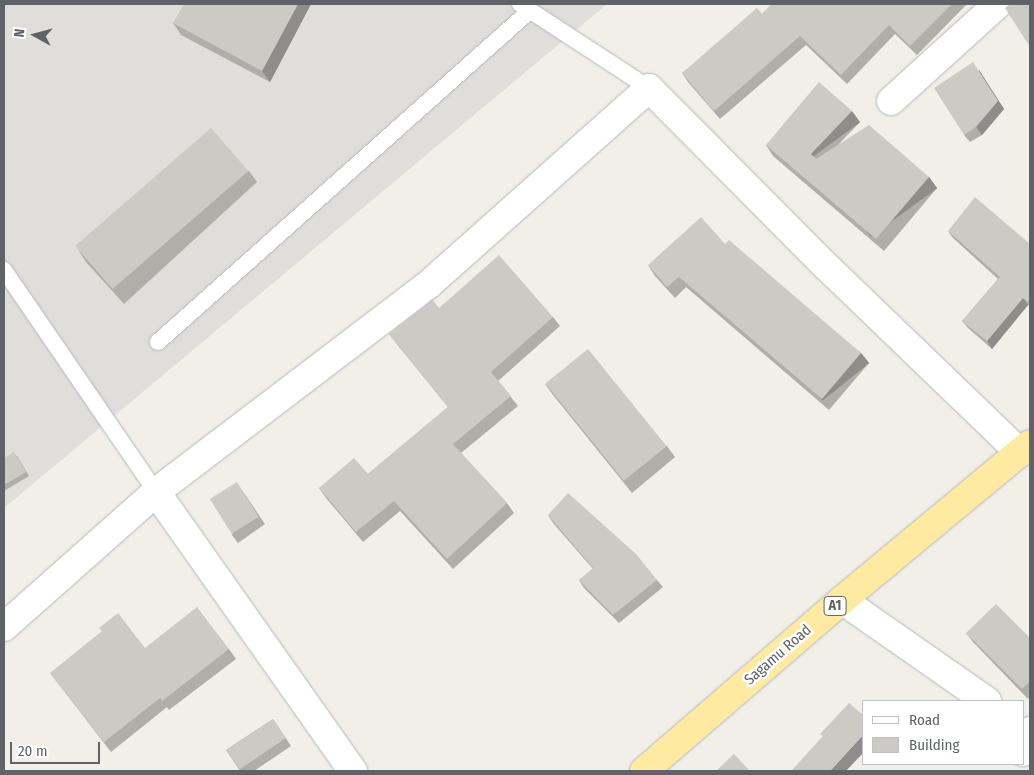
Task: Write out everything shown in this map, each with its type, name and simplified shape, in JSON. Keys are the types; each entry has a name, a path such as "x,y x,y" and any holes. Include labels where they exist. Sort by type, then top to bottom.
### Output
{"highway":[{"name":"Sagamu Road","path":"644,771 842,600 1025,449"}],"street":[{"path":"891,101 998,4"},
{"path":"4,627 156,492 428,285 649,88 827,267 1025,449"},
{"path":"156,492 353,771"},
{"path":"842,600 986,700"},
{"path":"1024,749 1030,732"}],"lane":[{"path":"158,342 525,7 649,88"},
{"path":"4,270 156,492"}],"shaded area":[{"path":"4,4 607,4 4,508"}],"building":[{"path":"184,4 298,4 262,71 173,23"},
{"path":"772,4 952,4 910,46 889,25 841,75 800,36 714,111 682,73 757,8 762,14"},
{"path":"1010,4 1030,4 1030,47 1005,8"},
{"path":"973,62 998,101 976,127 964,135 934,88"},
{"path":"819,82 852,111 811,154 816,159 869,125 929,177 876,239 766,145"},
{"path":"211,128 248,171 113,289 75,246"},
{"path":"975,197 1030,244 1030,300 1028,302 1023,298 987,341 962,321 1000,277 948,231"},
{"path":"701,217 725,244 729,240 861,353 822,399 679,277 667,287 648,265"},
{"path":"499,255 553,317 491,372 511,396 453,444 507,503 447,559 394,501 356,532 319,488 354,458 368,474 448,407 389,334 432,299 439,308"},
{"path":"588,349 667,446 624,481 545,384"},
{"path":"14,452 26,472 4,485 4,458"},
{"path":"237,482 259,517 232,534 210,499"},
{"path":"568,493 636,554 657,580 613,615 579,580 593,568 548,515"},
{"path":"996,604 1030,638 1030,681 1022,689 966,633"},
{"path":"197,607 229,649 162,701 160,698 104,742 50,673 102,631 99,628 118,613 145,648"},
{"path":"849,703 862,714 862,736 830,771 791,771 823,736 820,734"},
{"path":"273,719 286,738 239,769 227,750"},
{"path":"734,754 750,771 716,771"}]}
